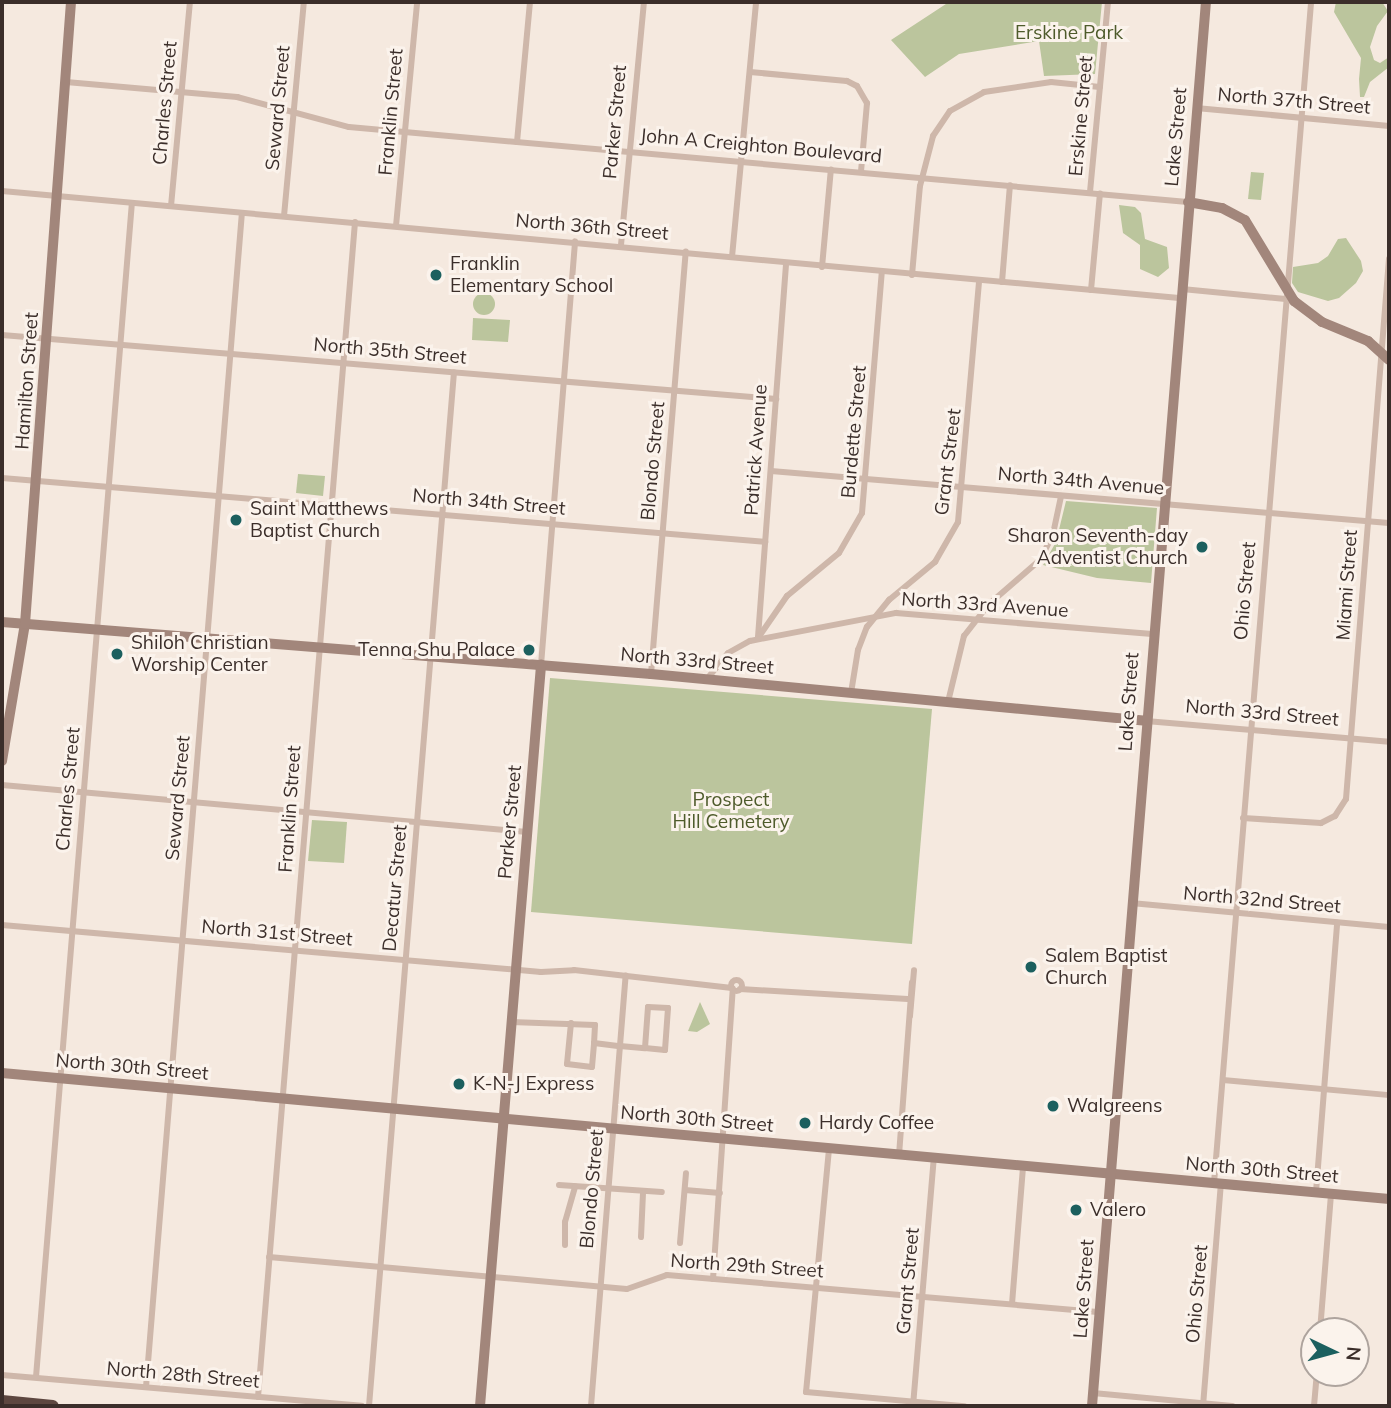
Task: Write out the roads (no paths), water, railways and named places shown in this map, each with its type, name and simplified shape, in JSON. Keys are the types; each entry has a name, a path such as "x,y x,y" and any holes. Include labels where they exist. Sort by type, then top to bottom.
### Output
{"highway":[{"path":"2,1401 53,1406"}],"main road":[{"name":"Hamilton Street","path":"2,761 25,624 71,2"},
{"name":"Lake Street","path":"1092,1406 1179,293 1206,2"},
{"name":"John A Creighton Boulevard","path":"1188,202 1222,208 1245,220 1285,284 1289,300 1314,317 1351,332 1385,356"},
{"name":"North 33rd Street","path":"2,622 651,674 1146,721"},
{"name":"Parker Street","path":"480,1406 541,666"},
{"name":"North 30th Street","path":"2,1073 393,1111 1389,1199"}],"street":[{"name":"Charles Street","path":"171,206 190,2"},
{"name":"Seward Street","path":"284,216 304,2"},
{"name":"Franklin Street","path":"396,226 417,2"},
{"path":"517,142 530,2"},
{"name":"Parker Street","path":"621,245 644,2"},
{"path":"733,257 756,2"},
{"name":"Erskine Street","path":"1090,191 1108,2"},
{"path":"1285,284 1311,2"},
{"path":"750,72 847,81 857,86 867,103 861,172"},
{"name":"John A Creighton Boulevard","path":"66,82 237,97 338,125 1090,191 1188,202"},
{"path":"912,275 923,177 937,127 967,99 1051,82 1100,87"},
{"name":"North 37th Street","path":"1196,108 1389,126"},
{"path":"822,267 831,169"},
{"path":"1002,282 1010,185"},
{"name":"North 36th Street","path":"2,191 621,245 912,275 1091,290 1289,300"},
{"name":"Erskine Street","path":"1091,290 1100,193"},
{"name":"Charles Street","path":"36,1377 132,203"},
{"name":"Seward Street","path":"146,1387 242,213"},
{"name":"Franklin Street","path":"258,1397 355,222"},
{"name":"Parker Street","path":"541,666 575,241"},
{"name":"Blondo Street","path":"651,674 686,251"},
{"name":"Miami Street","path":"1243,818 1316,824 1331,819 1346,799 1368,522 1385,356 1389,259"},
{"name":"Patrick Avenue","path":"758,638 786,264"},
{"name":"Burdette Street","path":"758,638 787,596 847,542 862,513 883,272"},
{"name":"Grant Street","path":"850,693 858,650 874,617 943,552 958,522 964,487 979,280"},
{"name":"Ohio Street","path":"1203,1405 1223,1080 1243,818 1267,512 1289,300"},
{"name":"North 35th Street","path":"2,335 776,399"},
{"name":"Decatur Street","path":"369,1406 454,372"},
{"name":"North 34th Avenue","path":"771,471 1389,523"},
{"name":"North 34th Street","path":"2,478 765,542"},
{"path":"948,702 958,649 976,618 1040,560 1053,534 1061,496"},
{"name":"North 33rd Avenue","path":"707,679 728,653 758,638 905,613 1152,634"},
{"name":"North 33rd Street","path":"1146,721 1389,742"},
{"path":"2,785 527,832"},
{"name":"North 32nd Street","path":"1131,904 1389,927"},
{"path":"1315,1192 1337,923"},
{"name":"North 31st Street","path":"2,925 515,970 718,983 736,989"},
{"path":"910,1016 908,999 914,970"},
{"name":"Blondo Street","path":"591,1406 625,975"},
{"path":"713,1279 737,980 756,986 908,999"},
{"name":"North 31st Street","path":"718,983 737,980"},
{"path":"899,1155 912,982"},
{"path":"736,989 756,986"},
{"path":"594,1044 645,1048 665,1049 668,1008 648,1007 645,1048"},
{"path":"511,1022 571,1023 596,1025 592,1067 567,1065 571,1023"},
{"path":"1223,1080 1389,1095"},
{"path":"829,1149 806,1392 913,1404 964,1406"},
{"name":"Grant Street","path":"913,1404 934,1158"},
{"path":"1012,1304 1023,1166"},
{"path":"680,1243 686,1173"},
{"path":"559,1185 643,1193 662,1192"},
{"path":"565,1245 575,1186"},
{"path":"685,1190 720,1193"},
{"path":"641,1237 643,1193"},
{"path":"1321,1317 1331,1194"},
{"name":"North 29th Street","path":"269,1257 632,1289 663,1275 1100,1312"},
{"name":"North 28th Street","path":"2,1375 362,1406"},
{"path":"1314,1406 1316,1387"},
{"path":"1093,1393 1232,1406"}],"place":[{"name":"Franklin Elementary School","path":"436,275"},
{"name":"Saint Matthews Baptist Church","path":"236,520"},
{"name":"Sharon Seventh-day Adventist Church","path":"1202,547"},
{"name":"Tenna Shu Palace","path":"529,650"},
{"name":"Shiloh Christian Worship Center","path":"117,654"},
{"name":"Salem Baptist Church","path":"1031,967"},
{"name":"K-N-J Express","path":"459,1084"},
{"name":"Walgreens","path":"1053,1106"},
{"name":"Hardy Coffee","path":"805,1123"},
{"name":"Valero","path":"1076,1210"}],"park label":[{"name":"Erskine Park","path":"1069,33"},
{"name":"Prospect Hill Cemetery","path":"731,811"}]}
